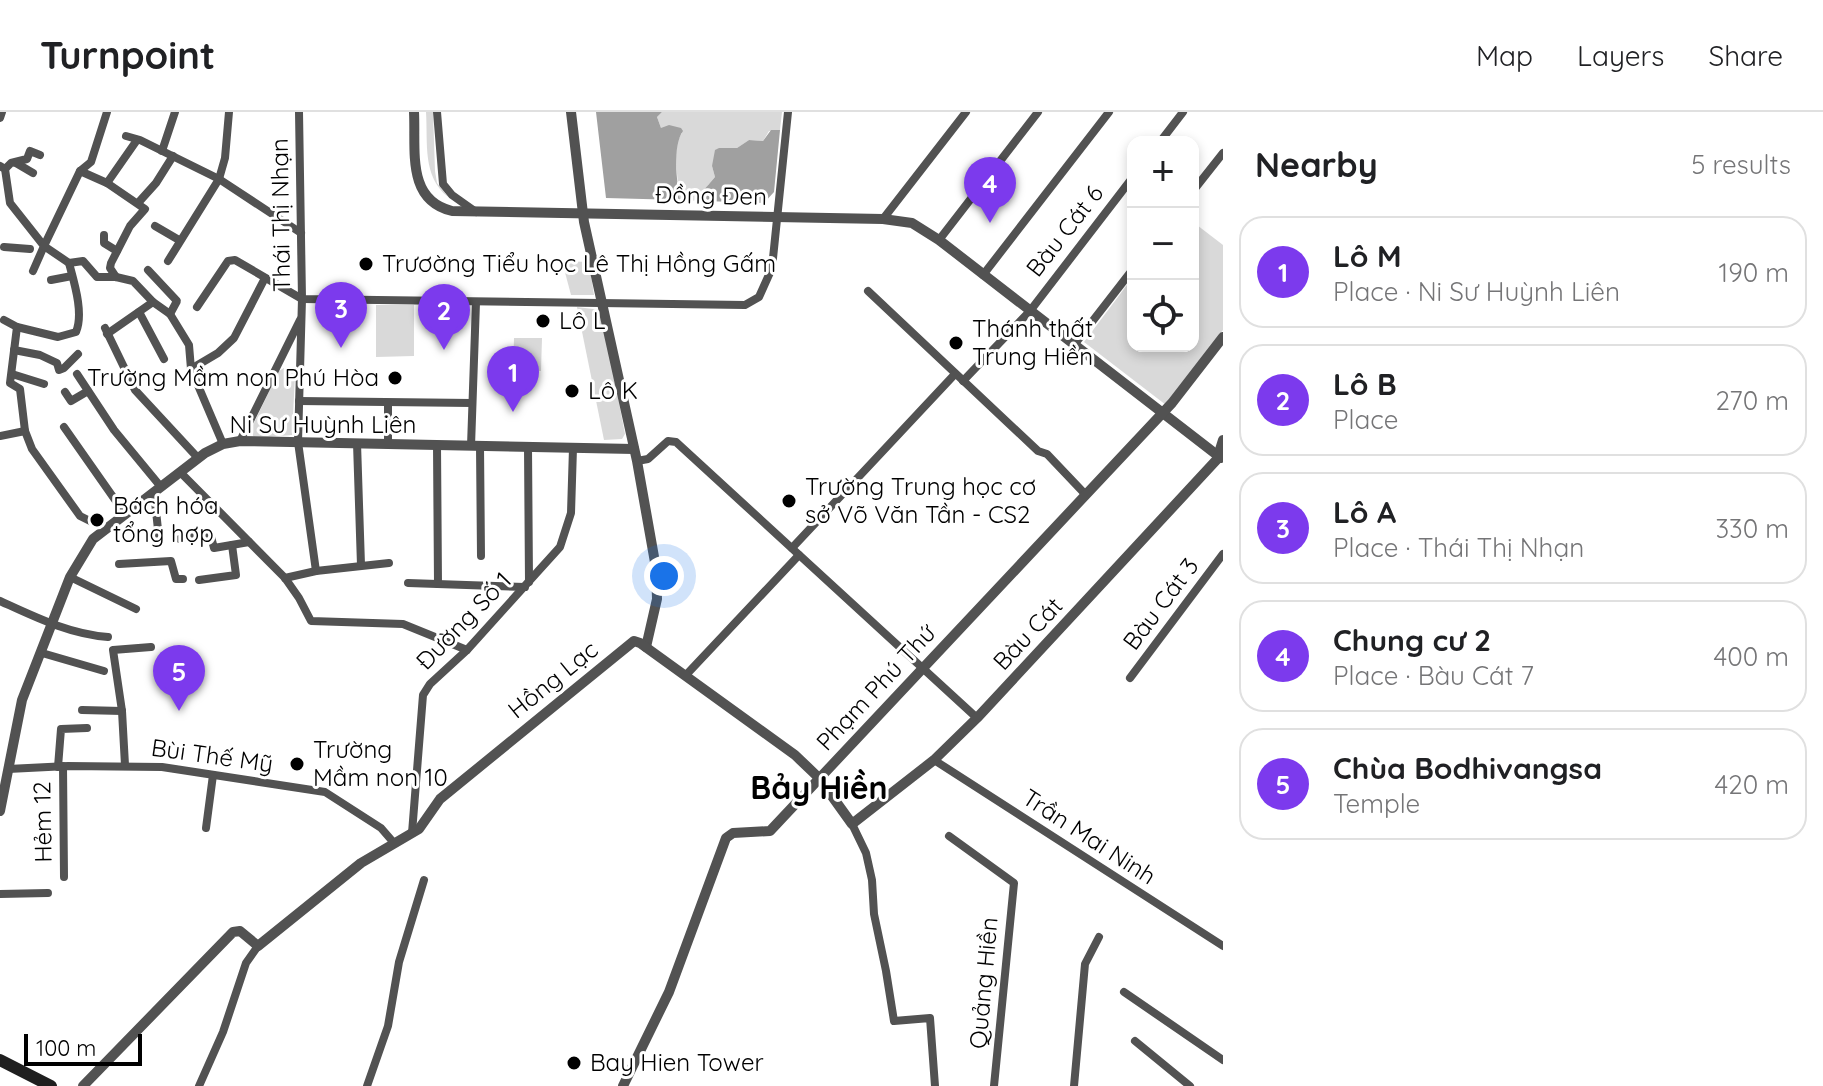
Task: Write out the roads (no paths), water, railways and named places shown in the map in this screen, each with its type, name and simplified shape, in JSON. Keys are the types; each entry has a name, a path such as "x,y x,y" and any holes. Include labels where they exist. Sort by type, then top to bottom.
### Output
{"main road":[{"path":"0,1060 51,1086"}],"street":[{"path":"0,118 2,112"},
{"path":"33,271 80,171 91,162 107,112"},
{"path":"162,151 175,112"},
{"path":"168,261 219,179 225,158 229,112"},
{"name":"Thái Thị Nhạn","path":"299,112 302,317 298,442 316,571"},
{"name":"Đồng Đen","path":"414,112 418,178 422,192 437,206 452,211 883,219 912,223 939,240 1221,456"},
{"path":"437,112 443,184 448,192 477,212"},
{"path":"571,112 583,213 637,461 658,583 646,647 783,746 819,778 852,824 866,853 872,880 874,914 894,1021 930,1018 935,1086"},
{"path":"197,307 228,261 235,260 302,299 733,307 752,302 759,297 769,278 788,112"},
{"path":"883,219 966,112"},
{"path":"939,240 1038,112"},
{"path":"983,275 1109,112"},
{"path":"1165,136 1183,112"},
{"path":"126,136 219,179 301,233"},
{"path":"107,183 137,140"},
{"path":"40,155 30,151 27,159 3,167 10,203 44,246 69,263 86,261 94,276 133,281 170,314 189,345 191,369 223,444"},
{"path":"1199,183 1223,153"},
{"path":"116,277 110,268 117,251 173,156"},
{"path":"16,163 33,173"},
{"path":"80,171 107,183 142,206"},
{"name":"Bàu Cát 6","path":"686,675 959,377 1030,311 1127,185"},
{"path":"155,226 179,240"},
{"path":"104,235 104,243 117,251"},
{"path":"4,247 30,249"},
{"path":"4,320 17,327 58,337 76,332 79,326 69,263"},
{"path":"148,270 177,301 170,314"},
{"path":"51,280 72,276"},
{"path":"1074,345 1127,277"},
{"path":"191,369 218,353 234,338 265,278"},
{"path":"868,291 1038,451 1047,454 1085,494"},
{"path":"153,302 106,331 135,390 198,458"},
{"path":"476,302 472,403 481,556"},
{"path":"139,312 164,359"},
{"name":"Thái Thị Nhạn","path":"240,441 302,317"},
{"path":"17,327 10,383 20,389 25,431 32,449 80,516 106,529"},
{"path":"40,355 46,334"},
{"name":"Phạm Phú Thứ","path":"623,1086 669,992 724,840 733,833 770,831 1162,412 1223,337"},
{"path":"14,350 40,355 57,363 59,370 78,354"},
{"path":"12,374 44,384"},
{"path":"77,374 158,490 159,539"},
{"path":"65,392 71,401 88,391"},
{"path":"299,401 472,403"},
{"path":"388,403 388,444"},
{"path":"64,427 125,514"},
{"path":"0,436 25,431"},
{"name":"Bàu Cát","path":"852,824 934,760 977,718 1221,456 1223,440"},
{"name":"Ni Sư Huỳnh Liên","path":"0,811 5,762 22,700 70,577 93,539 198,458 223,444 240,441 634,449"},
{"path":"637,461 648,459 669,441 676,442 977,718"},
{"path":"357,443 361,565"},
{"path":"437,445 438,584"},
{"path":"408,583 527,585 528,447"},
{"name":"Đường Số 1","path":"412,833 421,698 430,684 467,650 552,558 565,537 571,513 573,448"},
{"path":"180,472 285,578 311,621 403,624 467,650"},
{"path":"180,539 210,533 214,548 249,542"},
{"path":"199,580 236,575 232,545"},
{"name":"Bàu Cát 3","path":"1130,678 1223,554"},
{"path":"119,564 171,561 176,579 183,579"},
{"path":"285,578 316,571 389,563"},
{"path":"70,577 136,609"},
{"path":"0,601 52,624 87,635 108,637"},
{"name":"Hồng Lạc","path":"258,946 361,863 421,826 438,801 450,790 630,643 638,642 646,647"},
{"path":"125,765 122,711 113,650 151,647"},
{"path":"42,653 104,671"},
{"path":"82,710 122,711"},
{"name":"Hẻm 12","path":"64,877 61,729 87,728"},
{"name":"Trần Mai Ninh","path":"934,760 1223,946"},
{"name":"Bùi Thế Mỹ","path":"5,762 162,767 325,792 381,828 394,843"},
{"path":"206,828 213,775"},
{"name":"Quảng Hiền","path":"949,836 1014,883 994,1086"},
{"path":"367,1086 382,1050 399,962 424,880"},
{"path":"0,894 48,893"},
{"path":"83,1086 233,932 240,931 258,946 246,963 223,1032 199,1086"},
{"path":"1074,1086 1085,964 1099,937"},
{"path":"1124,992 1223,1060"},
{"path":"1135,1041 1190,1086"}],"place":[{"name":"Chung cư 2","path":"990,223"},
{"name":"Trươờng Tiểu học Lê Thị Hồng Gấm","path":"366,264"},
{"name":"Lô L","path":"543,321"},
{"name":"Thánh thất Trung Hiền","path":"956,343"},
{"name":"Lô A","path":"341,348"},
{"name":"Lô B","path":"444,350"},
{"name":"Trường Mầm non Phú Hòa","path":"395,378"},
{"name":"Lô K","path":"572,391"},
{"name":"Lô M","path":"513,412"},
{"name":"Trường Trung học cơ sở Võ Văn Tần - CS2","path":"789,501"},
{"name":"Bách hóa tổng hợp","path":"97,520"},
{"name":"Chùa Bodhivangsa","path":"179,711"},
{"name":"Trường Mầm non 10","path":"297,764"},
{"name":"Bay Hien Tower","path":"574,1063"}],"district":[{"name":"Bảy Hiền","path":"819,788"}]}
